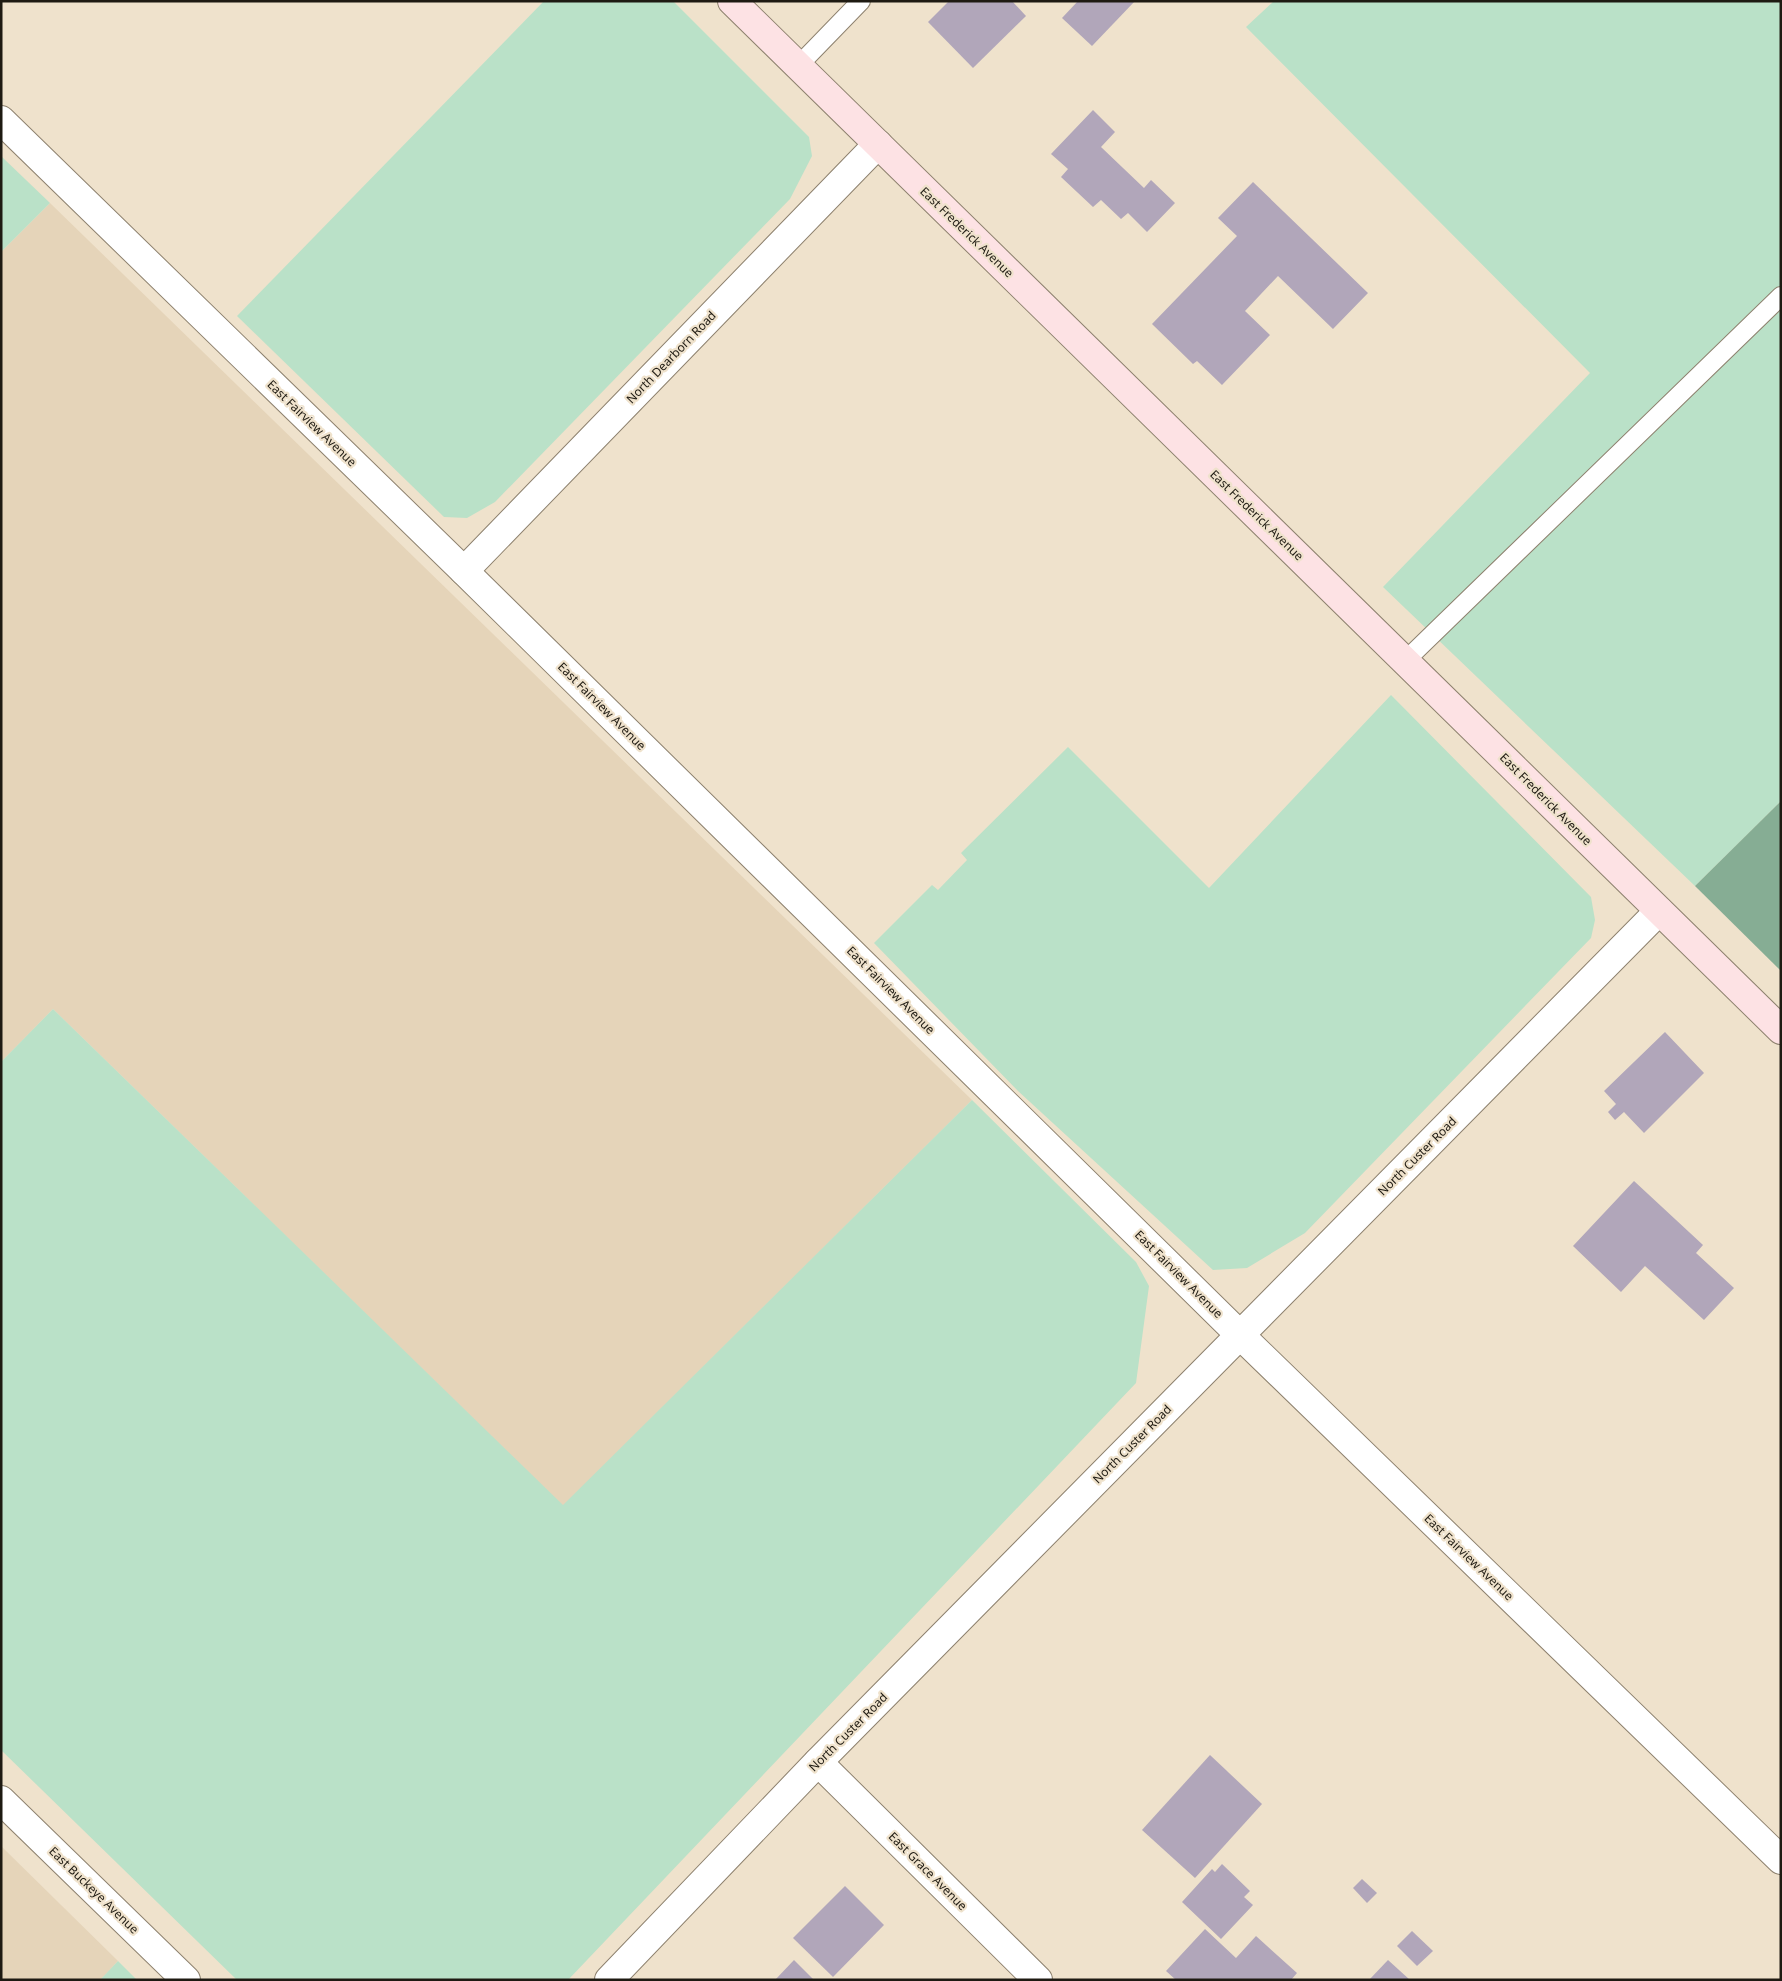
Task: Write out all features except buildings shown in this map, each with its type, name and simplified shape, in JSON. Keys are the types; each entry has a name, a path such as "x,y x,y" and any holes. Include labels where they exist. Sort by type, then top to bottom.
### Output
{"main road":[{"name":"East Frederick Avenue","path":"732,1 1781,1030"}],"street":[{"name":"East Fairview Avenue","path":"1,120 464,570 1240,1335 1781,1860"},
{"name":"North Dearborn Road","path":"464,570 878,144"},
{"name":"North Custer Road","path":"609,1980 818,1762 1659,911"},
{"name":"East Grace Avenue","path":"818,1762 1038,1980"},
{"name":"East Buckeye Avenue","path":"1,1800 186,1980"}],"lane":[{"path":"798,66 861,1"},
{"path":"1405,660 1781,296"}],"shaded area":[{"path":"50,203 972,1100 563,1506 53,1009 1,1062 1,252"},
{"path":"1,1846 118,1961 100,1980 1,1980"}],"green space":[{"path":"544,1 673,1 809,137 812,156 790,199 495,502 467,518 444,517 237,316"},
{"path":"1274,1 1781,1 1781,801 1695,886 1383,587 1590,373 1246,27"},
{"path":"1,158 50,203 1,252"},
{"path":"1391,695 1591,897 1595,920 1591,938 1305,1233 1247,1268 1213,1270 1018,1091 874,943 932,885 938,890 967,860 961,853 1068,747 1209,888"},
{"path":"1781,801 1781,971 1695,886"},
{"path":"53,1009 563,1505 972,1100 1136,1262 1149,1286 1136,1383 568,1980 237,1980 1,1750 1,1062"},
{"path":"118,1961 137,1980 100,1980"}]}
